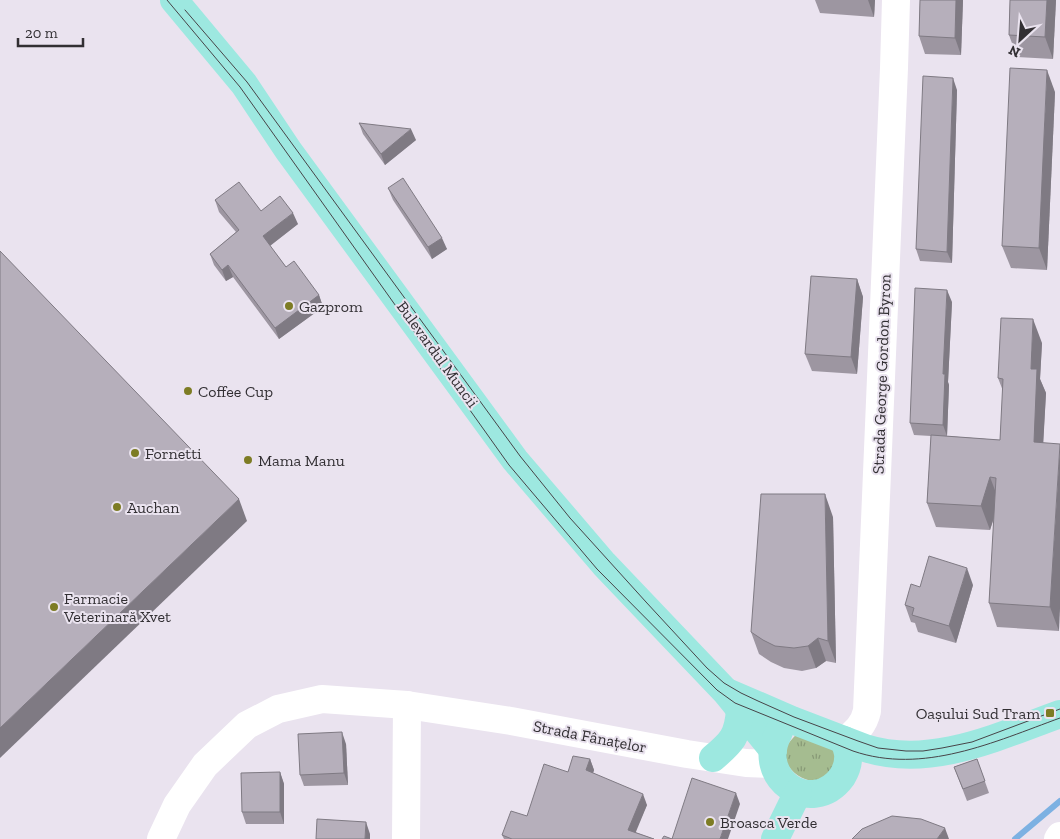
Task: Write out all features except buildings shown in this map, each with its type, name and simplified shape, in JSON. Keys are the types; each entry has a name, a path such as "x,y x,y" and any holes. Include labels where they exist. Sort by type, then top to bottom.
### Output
{"main road":[{"name":"Bulevardul Muncii","path":"174,0 244,84 288,150 516,460 604,564 732,700 773,757"},
{"name":"Bulevardul Muncii","path":"732,700 792,720"},
{"path":"713,758 729,745 737,731 739,724 732,700"},
{"path":"888,754 862,767 830,788 810,794 798,792 787,786 776,771 773,757 776,738 780,731 792,720 865,748 888,754 916,754 946,751 969,746 1060,714"},
{"path":"838,782 844,773 849,757 844,740"},
{"path":"776,839 798,792"}],"street":[{"name":"Strada George Gordon Byron","path":"844,740 859,728 864,721 866,711 896,0"},
{"name":"Strada Fânațelor","path":"161,839 177,805 205,765 247,725 278,709 322,699 407,705 511,721 713,758 773,757"},
{"path":"406,839 407,705"}],"green space":[{"path":"798,733 836,749 839,760 825,779 815,781 803,778 798,776 787,764 785,758 786,747"}],"waterway":[{"path":"1015,839 1060,801"}],"tram line":[{"path":"167,0 240,87 509,465 597,569 717,690 735,703 853,751 879,757 906,759 958,752 1010,737 1060,718"},
{"path":"185,10 247,82 520,456 570,518 707,668 724,683 741,693 794,717 858,741 878,748 906,751 923,751 972,742 1060,709"}],"place":[{"name":"Gazprom","path":"289,306"},
{"name":"Coffee Cup","path":"188,391"},
{"name":"Fornetti","path":"135,453"},
{"name":"Mama Manu","path":"248,460"},
{"name":"Auchan","path":"117,507"},
{"name":"Farmacie Veterinară Xvet","path":"54,607"},
{"name":"Oașului Sud Tram","path":"1050,713"},
{"name":"Broasca Verde","path":"710,822"}]}
